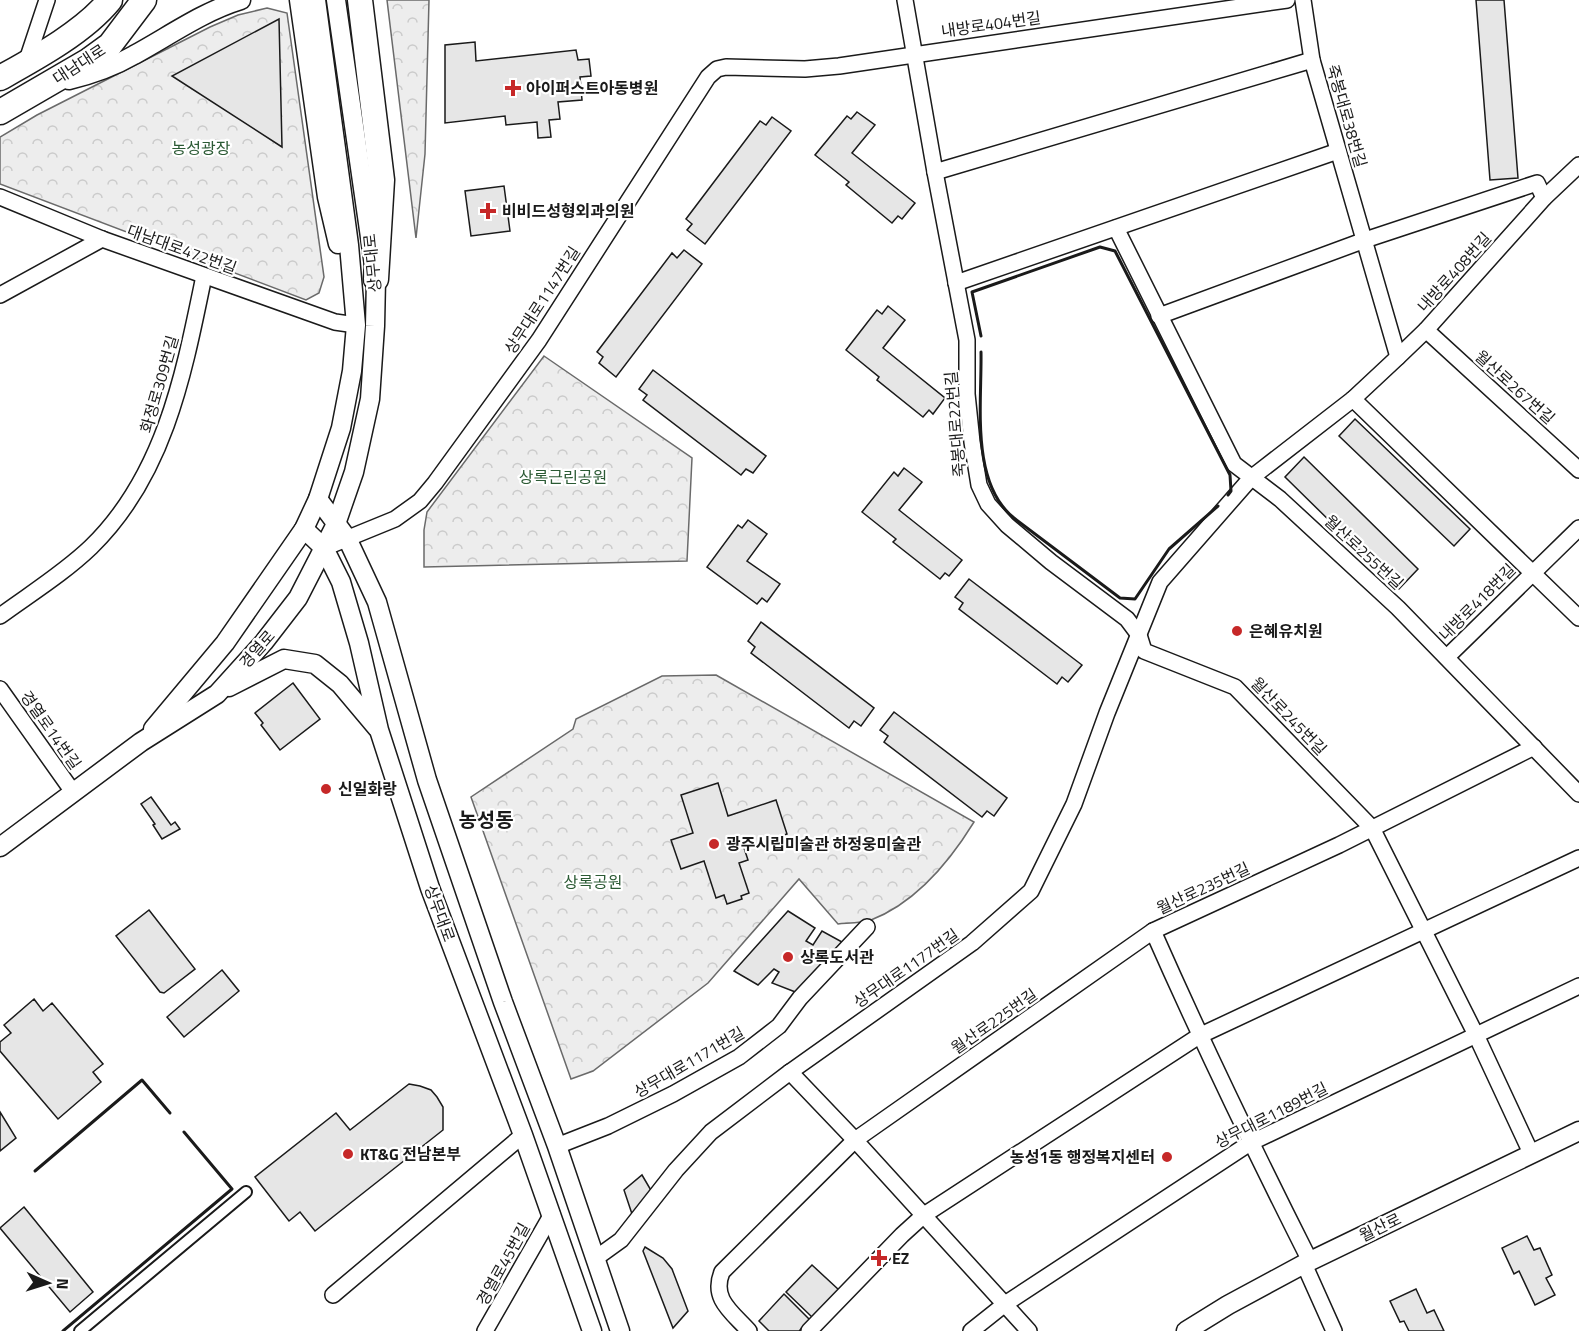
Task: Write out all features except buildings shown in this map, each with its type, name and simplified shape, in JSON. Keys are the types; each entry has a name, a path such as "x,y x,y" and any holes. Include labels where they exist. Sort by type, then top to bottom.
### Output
{"main road":[{"name":"대남대로","path":"0,78 90,21 110,0"},
{"name":"대남대로","path":"0,112 88,62 110,45 144,0"},
{"path":"360,0 382,180 376,279"}],"street":[{"path":"26,63 47,0"},
{"path":"41,88 78,78 132,57 195,19 241,0"},
{"name":"상무대로","path":"299,0 327,197 356,325"},
{"name":"상무대로","path":"316,0 356,325 352,371 341,428 318,499 304,529 324,548 341,582 359,643 379,730 430,888 552,1214 592,1331"},
{"name":"상무대로","path":"336,0 376,279 370,399 342,531"},
{"name":"죽봉대로22번길","path":"905,0 934,172 967,340 967,394 979,485 988,504 1007,525 1051,562 1127,619 1138,635"},
{"name":"내방로404번길","path":"913,54 1287,0"},
{"name":"죽봉대로38번길","path":"1303,0 1312,60 1398,357"},
{"name":"상무대로1147번길","path":"342,531 395,519 409,511 435,483 538,340 708,77 717,69 740,66 805,69 913,54"},
{"path":"934,172 1312,60"},
{"path":"956,283 1338,151"},
{"name":"내방로408번길","path":"1138,635 1160,582 1251,478 1353,399 1398,357 1426,330 1544,198 1579,165"},
{"path":"1159,316 1365,240 1537,183 1544,198"},
{"name":"대남대로472번길","path":"0,197 102,239 204,276 335,322 356,325"},
{"name":"월산로255번길","path":"1116,228 1234,464 1280,499 1447,657 1579,794"},
{"path":"0,295 102,239"},
{"name":"화정로309번길","path":"0,616 90,548 113,524 147,472 171,417 204,276"},
{"name":"월산로267번길","path":"1426,330 1579,470"},
{"path":"1353,399 1533,573"},
{"name":"상무대로","path":"318,499 342,531 377,602 427,780 620,1331"},
{"name":"내방로418번길","path":"1447,657 1579,528"},
{"name":"경열로","path":"141,742 225,643 304,529"},
{"name":"경열로","path":"0,847 141,742 217,694 264,642 298,598 324,548 342,531"},
{"name":"내방로418번길","path":"1533,573 1579,618"},
{"name":"월산로245번길","path":"1138,635 1144,651 1235,687 1372,828 1476,1035 1531,1154"},
{"name":"상무대로1177번길","path":"596,1258 621,1240 693,1150 738,1110 972,943 1031,891 1074,804 1138,635"},
{"path":"217,694 284,659 315,664 340,684 379,730"},
{"name":"경열로14번길","path":"0,689 73,792"},
{"path":"1372,828 1534,747"},
{"name":"월산로235번길","path":"1334,1331 1306,1263 1199,1036 1153,931 1372,828"},
{"path":"809,1331 924,1215 1199,1036 1579,858"},
{"name":"상무대로1171번길","path":"557,1146 608,1126 674,1094 739,1057 779,1026 800,998 867,927"},
{"name":"월산로225번길","path":"749,1331 720,1300 718,1283 722,1272 855,1140 1153,931"},
{"name":"상무대로1189번길","path":"971,1331 1005,1304 1250,1143 1579,986"},
{"path":"790,1072 1029,1331"},
{"name":"월산로","path":"1186,1331 1228,1305 1306,1263 1579,1131"},
{"path":"333,1295 523,1135"},
{"path":"80,1331 246,1192"},
{"name":"경열로45번길","path":"485,1331 552,1214"}],"green space":[{"path":"387,0 429,0 425,154 416,238"},
{"name":"농성광장","path":"267,8 287,13 324,277 319,293 306,300 0,184 0,137 37,115 210,27 238,15"},
{"name":"상록근린공원","path":"544,356 692,458 687,561 424,567 424,530 427,512"},
{"name":"상록공원","path":"716,675 974,822 942,866 917,892 887,913 871,920 838,924 799,879 708,983 593,1071 571,1079 471,797 573,729 576,719 662,676"}],"wall":[{"path":"981,336 972,292 1100,247 1115,251 1230,475 1231,491 1228,495"},
{"path":"981,352 981,441 990,484 1000,503 1014,518 1120,598 1135,599 1169,549 1218,506"},
{"path":"35,1171 142,1080 170,1113"},
{"path":"63,1331 232,1189 184,1132"}],"place":[{"name":"아이퍼스트아동병원","path":"513,88"},
{"name":"비비드성형외과의원","path":"488,211"},
{"name":"은혜유치원","path":"1237,631"},
{"name":"신일화랑","path":"326,789"},
{"name":"광주시립미술관 하정웅미술관","path":"714,844"},
{"name":"상록도서관","path":"788,957"},
{"name":"KT&G 전남본부","path":"348,1154"},
{"name":"농성1동 행정복지센터","path":"1167,1157"},
{"name":"EZ","path":"879,1258"}],"district":[{"name":"농성동","path":"486,820"}]}
